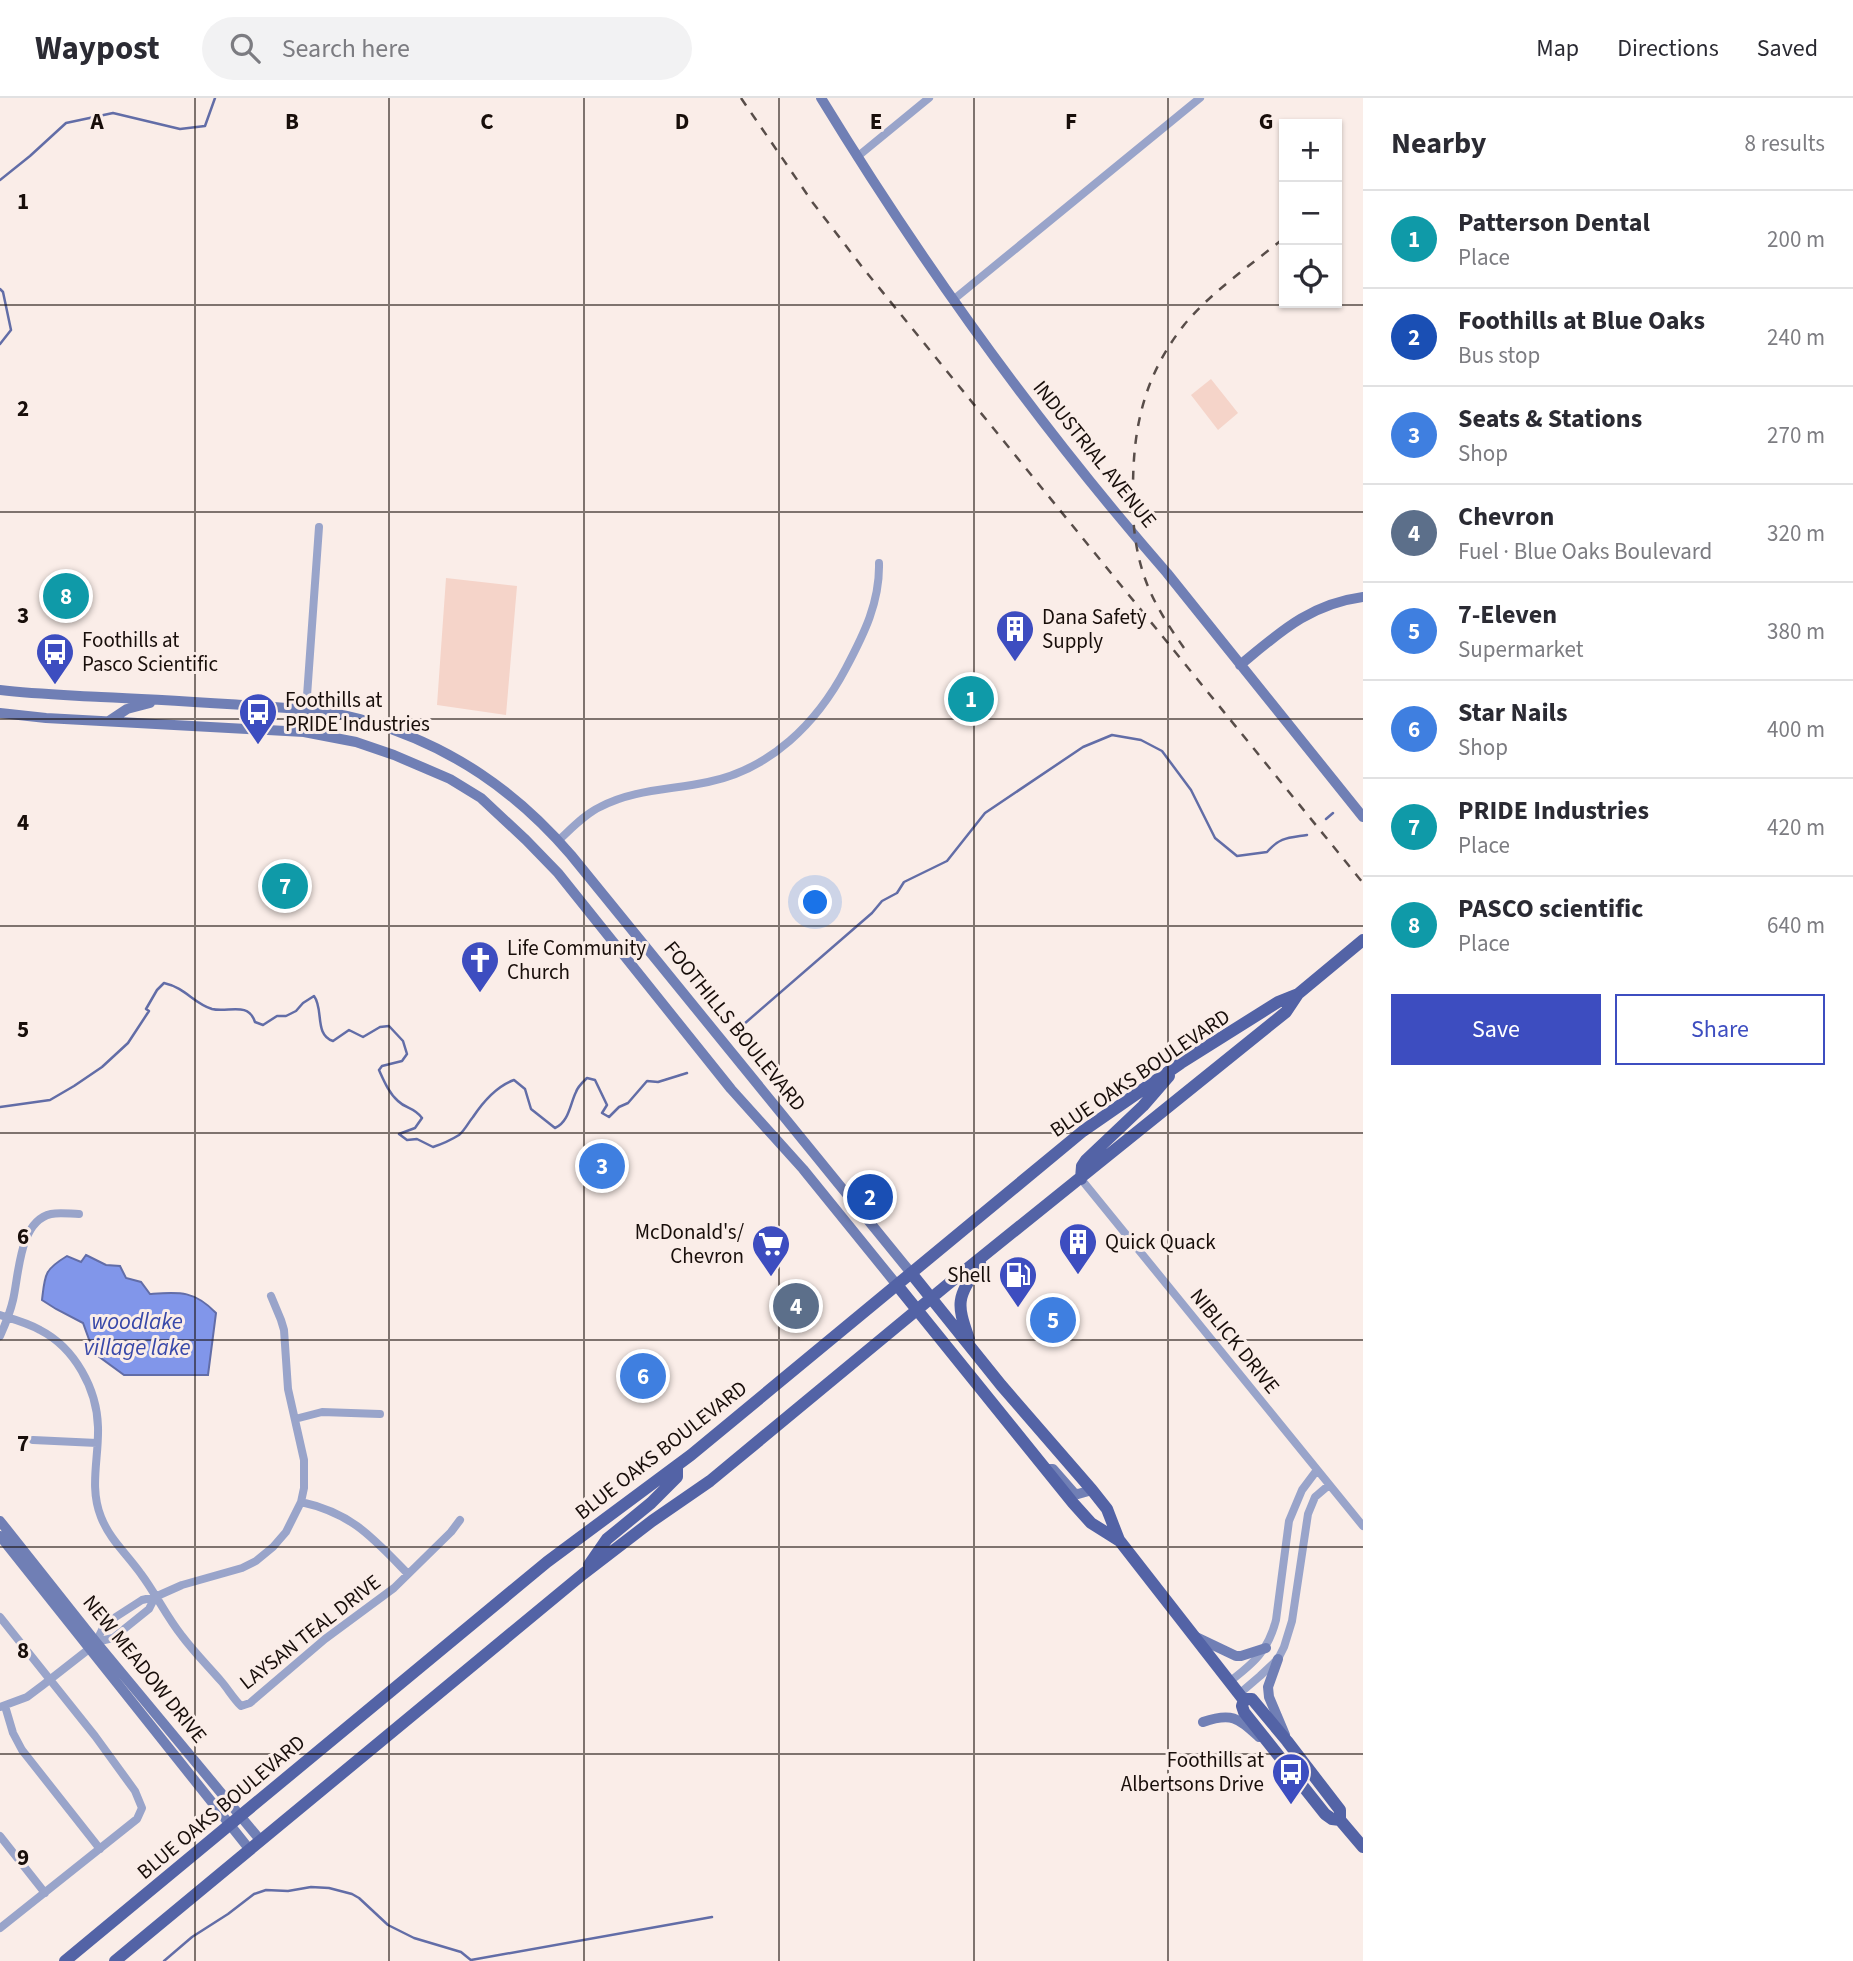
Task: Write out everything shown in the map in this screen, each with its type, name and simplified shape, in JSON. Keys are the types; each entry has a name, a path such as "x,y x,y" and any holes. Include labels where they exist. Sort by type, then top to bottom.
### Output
{"main road":[{"name":"BLUE OAKS BOULEVARD","path":"115,1961 583,1574 710,1481 986,1253 1286,1012 1298,994 1363,940"},
{"name":"BLUE OAKS BOULEVARD","path":"65,1961 547,1562 677,1466 1083,1131 1181,1063 1278,1002 1298,994"},
{"path":"1081,1179 1082,1166 1086,1160 1143,1106 1181,1063"},
{"path":"972,1349 959,1303 963,1290 986,1253"},
{"name":"FOOTHILLS BOULEVARD","path":"911,1273 1107,1509 1119,1540 1229,1682 1242,1697 1252,1699 1287,1741 1340,1810 1340,1820 1363,1847"},
{"name":"FOOTHILLS BOULEVARD","path":"897,1285 1091,1523 1119,1540"},
{"path":"583,1574 607,1539 651,1503 677,1477 677,1466"},
{"name":"FOOTHILLS BOULEVARD","path":"1242,1697 1244,1712 1274,1750 1325,1814 1340,1820"}],"street":[{"name":"INDUSTRIAL AVENUE","path":"821,98 857,157 953,300 1007,374 1363,817"},
{"path":"857,157 929,98"},
{"path":"953,300 1200,98"},
{"path":"304,732 319,527"},
{"path":"541,855 596,808 613,800 641,792 725,778 759,763 799,734 816,716 838,684 871,618 878,588 879,563"},
{"path":"1240,665 1290,624 1324,605 1363,597"},
{"name":"FOOTHILLS BOULEVARD","path":"0,690 306,710 371,722 443,750 522,804 558,840 911,1273"},
{"path":"109,721 127,709 159,700"},
{"name":"FOOTHILLS BOULEVARD","path":"0,713 46,718 304,732 356,742 394,755 450,779 481,798 558,873 731,1089 803,1169 897,1285"},
{"name":"NIBLICK DRIVE","path":"1081,1179 1363,1526"},
{"path":"0,1336 4,1316 16,1287 22,1250 34,1226 42,1218 52,1214 79,1214"},
{"path":"93,1645 104,1626 142,1600 242,1568 273,1547 286,1532 301,1502 304,1460 285,1371 284,1330 271,1296"},
{"path":"4,1316 40,1329 78,1365 94,1400 98,1427 95,1500 112,1540 142,1574 155,1597"},
{"path":"295,1419 323,1412 380,1414"},
{"path":"33,1440 97,1443"},
{"path":"1046,1469 1053,1469 1074,1493 1092,1490"},
{"path":"1229,1682 1258,1659 1272,1635 1289,1521 1302,1490 1317,1470"},
{"path":"1287,1741 1269,1697 1268,1686 1291,1628 1308,1514 1315,1497 1329,1485"},
{"path":"301,1502 336,1513 365,1530 408,1574 460,1520"},
{"name":"NEW MEADOW DRIVE","path":"0,1521 250,1850"},
{"name":"NEW MEADOW DRIVE","path":"0,1536 261,1841"},
{"name":"LAYSAN TEAL DRIVE","path":"155,1597 183,1637 241,1706 250,1703 316,1646 376,1602 408,1574"},
{"path":"100,1849 22,1751 2,1707 27,1697 93,1645 113,1638 149,1609 155,1597"},
{"path":"125,1610 133,1622"},
{"path":"0,1617 95,1736 135,1791 142,1808 137,1819 0,1928"},
{"path":"1192,1636 1236,1656 1266,1648"},
{"path":"1242,1697 1278,1659"},
{"path":"1203,1722 1226,1716 1238,1719 1274,1750"},
{"path":"0,1836 45,1893"}],"shaded area":[{"path":"1211,379 1238,413 1218,430 1191,395"},
{"path":"446,578 517,586 506,715 437,705"}],"water":[{"name":"woodlake village lake","path":"86,1255 106,1265 120,1266 126,1278 141,1282 150,1294 186,1294 208,1305 216,1313 208,1375 124,1375 94,1353 83,1323 42,1300 45,1278 50,1269 67,1256 81,1262"}],"waterway":[{"path":"0,180 66,123 113,113 180,129 205,126 215,98"},
{"path":"0,289 3,292 11,330 0,344"},
{"path":"744,1024 872,913 882,901 897,893 904,882 947,861 985,813 1083,747 1112,735 1141,740 1162,751 1191,790 1215,838 1237,856 1267,852 1280,841 1307,835"},
{"path":"1326,819 1333,813"},
{"path":"0,1107 50,1100 102,1067 128,1043 149,1011 146,1009 157,990 164,983 178,988 212,1009 248,1012 255,1022 263,1025 277,1016 286,1016 296,1011 314,996 323,1033 333,1041 349,1030 363,1037 380,1027 389,1026 403,1041 407,1054 402,1061 382,1066 379,1070 395,1098 422,1118 415,1128 399,1134 407,1140 417,1139 433,1147 459,1135 491,1095 514,1080 525,1089 531,1109 555,1128 563,1122 577,1090 587,1078 595,1080 607,1105 602,1113 609,1117 619,1107 628,1103 647,1081 658,1082 687,1073"},
{"path":"164,1961 192,1937 254,1894 266,1890 288,1891 311,1887 352,1894 388,1925 414,1938 461,1952 472,1961"},
{"path":"471,1960 712,1917"}],"railway":[{"path":"741,98 813,203 863,268 1363,883"},
{"path":"1184,648 1151,593 1137,549 1133,513 1135,444 1139,423 1150,383 1159,363 1184,325 1219,290 1279,242"}],"place":[{"name":"PASCO scientific","path":"66,596"},
{"name":"Dana Safety Supply","path":"1015,663"},
{"name":"Foothills at Pasco Scientific","path":"55,686"},
{"name":"Patterson Dental","path":"971,699"},
{"name":"Foothills at PRIDE Industries","path":"258,746"},
{"name":"PRIDE Industries","path":"285,886"},
{"name":"Life Community Church","path":"480,994"},
{"name":"Seats & Stations","path":"602,1166"},
{"name":"Foothills at Blue Oaks","path":"870,1197"},
{"name":"Quick Quack","path":"1078,1276"},
{"name":"McDonald's/ Chevron","path":"771,1278"},
{"name":"Chevron","path":"796,1306"},
{"name":"Shell","path":"1018,1309"},
{"name":"7-Eleven","path":"1053,1320"},
{"name":"Star Nails","path":"643,1376"},
{"name":"Foothills at Albertsons Drive","path":"1291,1806"}]}
